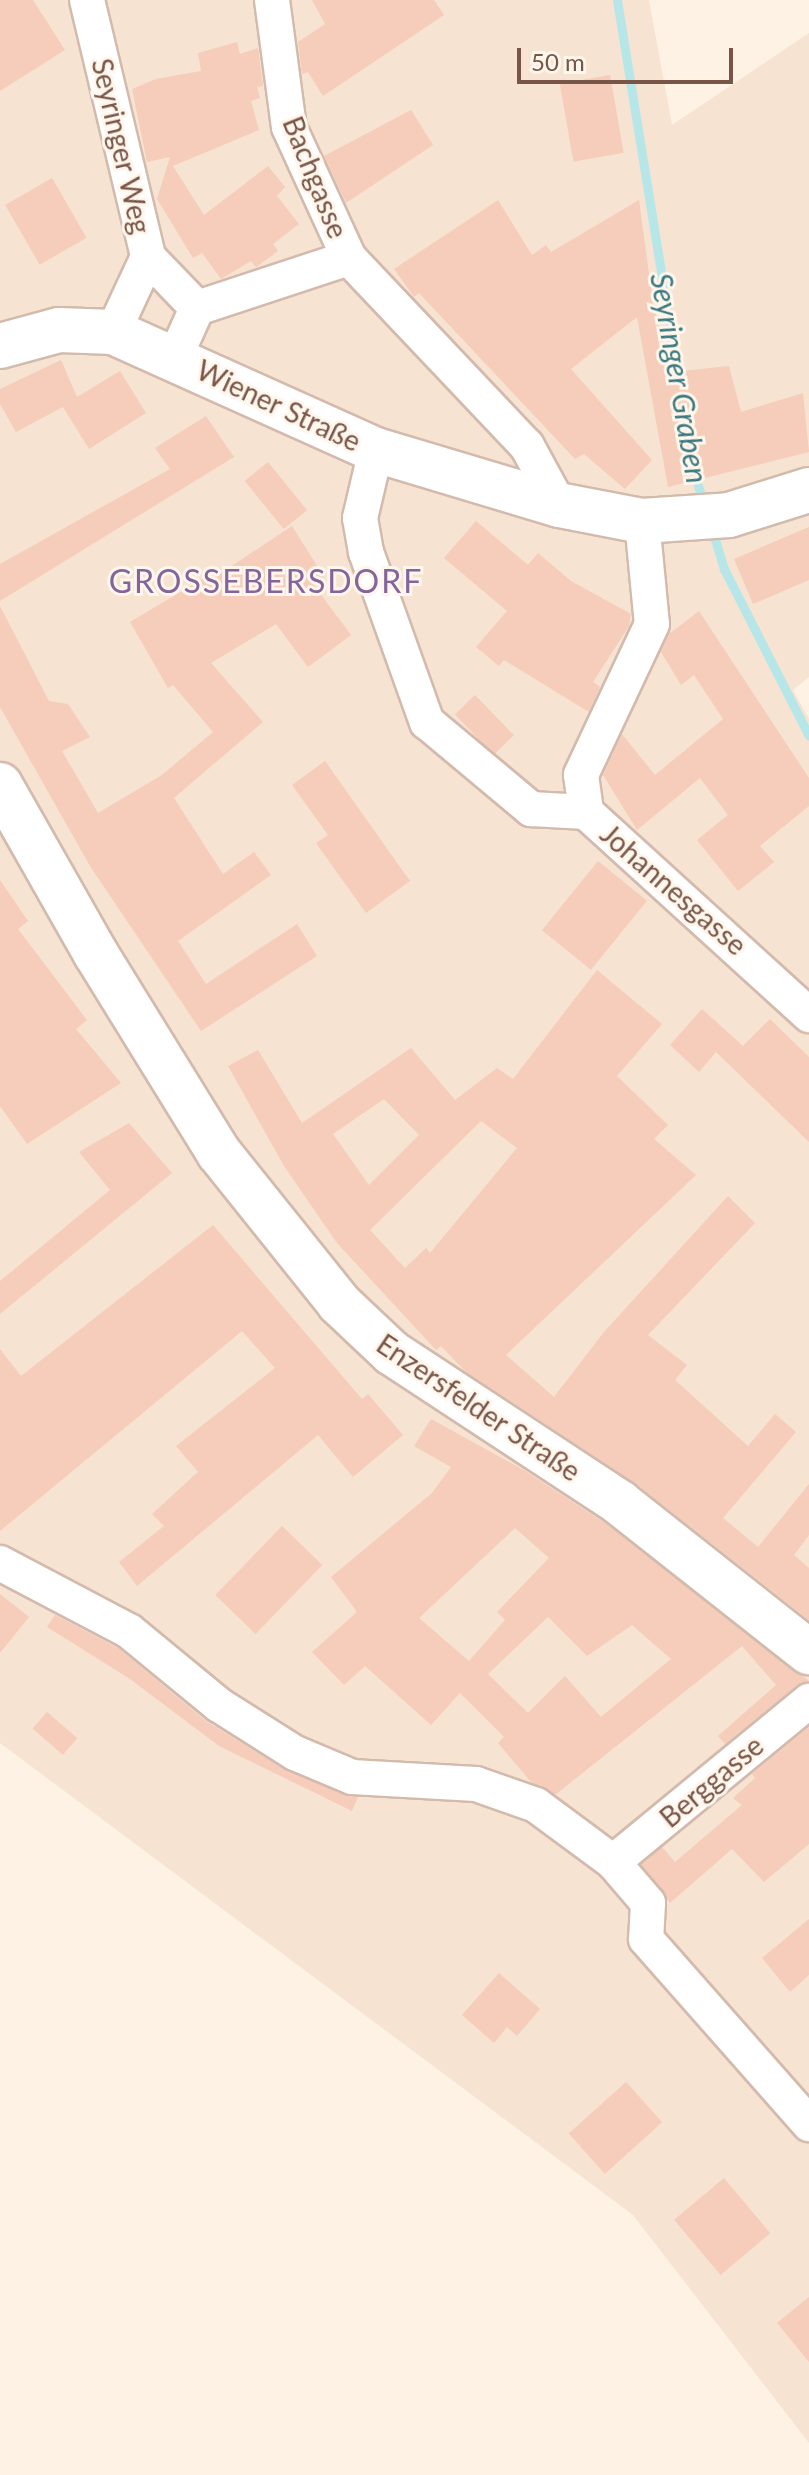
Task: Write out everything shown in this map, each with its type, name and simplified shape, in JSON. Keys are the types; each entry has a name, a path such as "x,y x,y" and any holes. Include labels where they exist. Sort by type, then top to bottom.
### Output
{"street":[{"name":"Seyringer Weg","path":"87,0 148,257 113,332"},
{"name":"Bachgasse","path":"272,0 289,127 349,258"},
{"path":"148,257 197,308"},
{"path":"175,357 197,308 349,258 527,446 559,505"},
{"name":"Wiener Straße","path":"0,346 59,330 113,332 175,357 309,424 376,450 559,505 654,521 729,515 809,490"},
{"path":"376,450 360,518 366,552 427,722 531,809 586,812"},
{"name":"Johannesgasse","path":"654,521 652,624 581,775 586,812 809,1015"},
{"name":"Enzersfelder Straße","path":"0,785 96,954 219,1153 339,1303 392,1353 620,1503 809,1652"},
{"path":"0,1563 129,1631 219,1705 295,1753 352,1777 476,1784 536,1805 613,1862 648,1903 646,1939 809,2124"},
{"name":"Berggasse","path":"613,1862 809,1701"}],"shaded area":[{"path":"0,0 649,0 672,125 809,33 809,677 793,690 809,719 809,2443 633,2215 0,1743"}],"building":[{"path":"0,0 33,0 65,50 0,91"},
{"path":"312,0 434,0 444,15 323,96 308,72 302,74 298,42 325,24"},
{"path":"237,42 240,54 258,48 263,86 257,87 260,98 251,101 259,130 173,166 204,215 268,166 285,187 277,196 299,224 273,244 278,251 256,267 251,261 221,279 202,253 193,258 157,199 170,157 147,162 132,89 156,79 201,71 198,53"},
{"path":"610,75 624,153 573,162 560,84"},
{"path":"411,110 433,145 346,203 324,156"},
{"path":"52,178 87,238 40,265 5,205"},
{"path":"498,200 532,255 546,245 551,252 639,200 653,304 672,372 729,366 741,412 803,393 809,452 668,487 637,317 571,369 652,460 625,489 584,454 575,459 419,293 414,297 394,269"},
{"path":"61,360 77,397 120,371 146,413 89,449 63,407 16,432 0,404 0,389"},
{"path":"206,416 234,457 0,601 0,564 170,469 155,448"},
{"path":"268,462 307,510 284,529 245,481"},
{"path":"476,521 528,565 538,553 571,581 631,614 629,626 593,682 600,687 589,712 504,660 499,666 476,647 507,611 444,558"},
{"path":"292,526 324,577 313,584 351,635 308,667 276,624 211,663 263,722 174,798 223,874 254,852 271,875 178,941 206,984 297,924 317,956 201,1031 90,866 0,707 0,606 49,701 68,704 90,737 62,751 98,813 162,775 213,732 173,685 168,688 130,622 204,578 206,583"},
{"path":"809,527 809,580 753,604 734,559"},
{"path":"699,611 809,778 809,806 760,846 774,862 738,891 697,840 728,815 700,778 637,830 603,775 622,734 655,775 723,719 694,675 681,685 661,652 669,634"},
{"path":"475,695 514,735 494,755 455,714"},
{"path":"325,761 410,881 366,913 316,843 328,835 292,785"},
{"path":"598,861 647,901 591,970 542,930"},
{"path":"0,880 28,921 18,929 87,1020 76,1029 121,1083 27,1144 0,1106"},
{"path":"597,970 662,1024 617,1076 668,1125 654,1139 696,1175 506,1355 554,1397 604,1332 728,1196 755,1223 648,1335 687,1365 675,1380 748,1446 775,1414 796,1432 723,1518 758,1547 809,1484 809,1535 794,1555 809,1568 809,1620 635,1483 466,1372 441,1346 436,1350 337,1243 284,1166 228,1066 258,1050 302,1123 411,1048 455,1100 497,1068 513,1079","holes":["384,1099 419,1135 369,1185 333,1134","481,1121 517,1148 430,1253 426,1248 405,1268 370,1230"]},
{"path":"702,1009 743,1046 770,1019 809,1057 809,1142 716,1052 699,1072 670,1045"},
{"path":"129,1123 172,1173 0,1314 0,1281 110,1190 79,1152"},
{"path":"213,1225 362,1399 368,1394 403,1435 353,1477 318,1435 137,1586 119,1562 164,1526 152,1514 198,1472 176,1446 275,1368 242,1331 0,1531 0,1349 21,1376"},
{"path":"431,1419 522,1469 605,1523 809,1681 796,1686 725,1744 718,1736 776,1685 742,1646 555,1795 531,1782 498,1743 504,1737 460,1693 431,1725 365,1666 344,1685 312,1652 357,1612 331,1577 432,1493 451,1467 414,1446","holes":["515,1528 549,1558 497,1612 505,1620 469,1661 419,1618","548,1617 587,1656 632,1625 671,1659 601,1717 565,1676 528,1713 488,1674"]},
{"path":"282,1526 322,1565 256,1634 215,1595"},
{"path":"0,1594 29,1617 0,1653"},
{"path":"55,1615 118,1648 206,1721 285,1770 358,1797 352,1811 219,1746 130,1679 47,1627"},
{"path":"47,1712 77,1738 63,1755 33,1729"},
{"path":"809,1727 809,1844 764,1882 732,1849 670,1903 641,1865 662,1847 675,1862 742,1805 733,1798 755,1778 752,1774"},
{"path":"809,1919 809,1975 790,1992 762,1958"},
{"path":"499,1973 540,2009 517,2036 507,2027 494,2043 462,2015"},
{"path":"626,2082 662,2122 605,2174 569,2134"},
{"path":"724,2178 770,2233 720,2275 674,2220"},
{"path":"809,2297 809,2362 777,2323"}],"waterway":[{"name":"Seyringer Graben","path":"617,0 679,383"},
{"name":"Seyringer Graben","path":"693,469 704,504"},
{"name":"Seyringer Graben","path":"711,526 724,569 809,736"}],"district":[{"name":"GROSSEBERSDORF","path":"266,581"}]}
